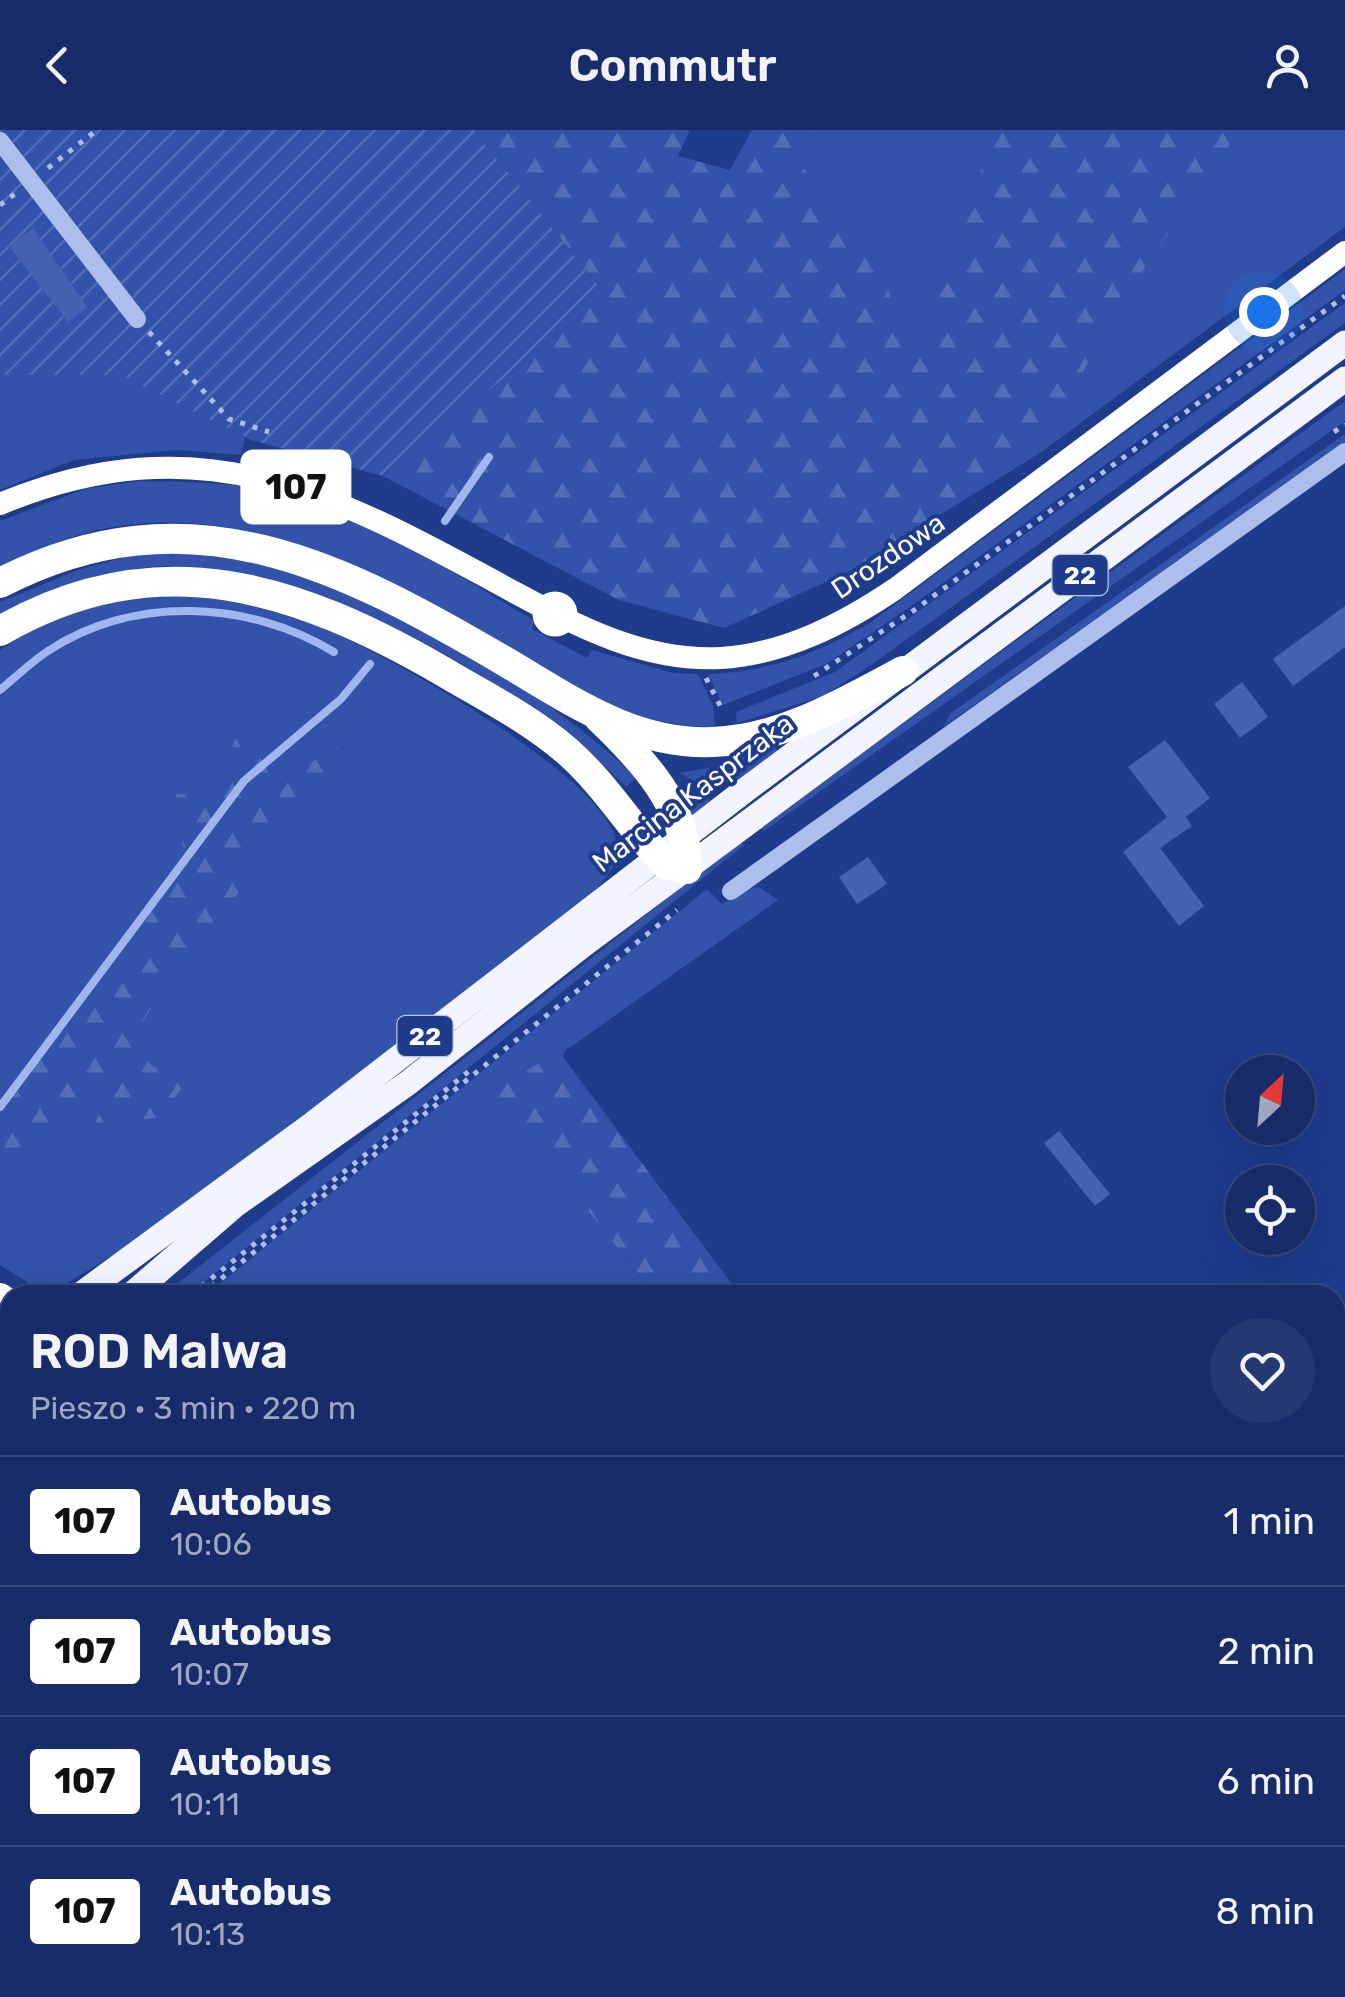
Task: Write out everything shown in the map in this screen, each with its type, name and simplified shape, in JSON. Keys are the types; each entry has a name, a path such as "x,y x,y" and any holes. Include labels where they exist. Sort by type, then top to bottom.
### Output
{"highway":[{"path":"0,584 50,558 109,543 171,539 274,551 312,561 383,594 599,718 678,741 749,738 832,709 903,671"},
{"path":"0,632 78,595 140,581 200,580 265,591 326,611 512,711 563,748 671,847 688,869"},
{"path":"599,718 654,777 672,805 671,847"}],"main road":[{"name":"Marcina Kasprzaka","path":"94,1285 314,1123 903,671 1345,343"},
{"name":"Marcina Kasprzaka","path":"143,1285 235,1205 408,1083 1345,379"}],"street":[{"path":"0,141 137,318"},
{"name":"Drozdowa","path":"0,504 82,476 130,469 208,468 273,479 378,520 606,638 696,658 771,649 819,632 870,606 1345,252"},
{"path":"730,891 1345,452"}],"path":[{"path":"814,676 913,611 1345,296"},
{"path":"137,318 229,419 269,432"},
{"path":"696,658 724,711"},
{"path":"212,1285 680,907"}],"green space":[{"path":"0,130 474,130 606,295 383,476 251,440 120,375 0,375"},
{"path":"474,130 690,130 678,156 730,170 752,130 809,130 789,153 872,242 914,365 995,130 1240,130 1112,315 1043,451 848,572 724,628 619,600 383,476 606,295"},
{"path":"809,130 995,130 914,367 872,242 789,153"},
{"path":"1149,130 1345,130 1345,227 1043,451"},
{"path":"1345,269 1345,290 910,607 826,664 723,705 708,674 792,659 870,623"},
{"path":"1345,303 1345,323 874,663 823,696 737,723 736,712 835,672"},
{"path":"0,375 120,375 245,437 241,455 177,450 74,460 0,490"},
{"path":"1345,401 1345,421 764,831 761,827"},
{"path":"1345,434 1345,443 943,727 951,713"},
{"path":"139,481 259,489 342,514 442,566 535,621 532,629 587,658 592,650 673,673 698,674 713,706 715,727 663,722 619,708 382,580 276,538 222,526 165,522 107,528 66,539 0,567 0,521 85,489"},
{"path":"141,553 225,556 275,567 387,610 500,673 552,708 636,778 626,787 528,706 402,632 335,602 267,580 203,568 143,568 68,586 0,619 0,602 78,570"},
{"path":"191,591 257,604 295,615 373,652 478,713 573,783 604,816 617,854 607,876 584,902 146,1235 64,1285 32,1285 0,1265 0,650 69,614 137,597"},
{"path":"240,725 273,729 286,778 338,746 341,781 262,834 245,886 191,947 132,1038 153,1067 197,1066 161,1117 114,1124 98,1151 84,1144 104,1105 96,1089 45,1135 0,1156 0,1119 31,1067 127,960 183,847 176,794 216,795"},
{"path":"774,746 779,752 730,785 739,753"},
{"path":"725,765 721,781 710,789 679,773"},
{"path":"673,782 709,800 711,803 691,817"},
{"path":"740,841 744,845 200,1285 176,1285"},
{"path":"759,887 778,900 565,1051 563,1057 559,1052 494,1089 646,1285 218,1285 707,889 722,904 746,889"},
{"path":"559,1052 733,1285 646,1285 493,1089"}],"building":[{"path":"33,228 87,307 68,322 9,246"},
{"path":"1345,606 1345,647 1293,686 1273,659"},
{"path":"1242,682 1268,717 1240,738 1214,704"},
{"path":"1165,740 1210,798 1186,817 1192,826 1160,848 1204,906 1179,926 1123,852 1167,817 1128,767"},
{"path":"868,857 887,884 857,904 839,877"},
{"path":"1059,1131 1110,1194 1095,1206 1044,1143"}],"waterway":[{"path":"445,521 489,457"},
{"path":"0,690 42,655 81,633 153,613 229,614 301,635 334,652"},
{"path":"0,1107 244,781 341,699 370,664"}],"bus line":[{"name":"107","path":"0,504 82,476 130,469 178,466 273,479 378,520 606,638 634,648 696,658 744,655 796,642 870,606 1345,252"}],"route":[{"path":"555,614 540,606 634,648 696,658 744,655 796,642 870,606 895,589 1264,312"}]}
